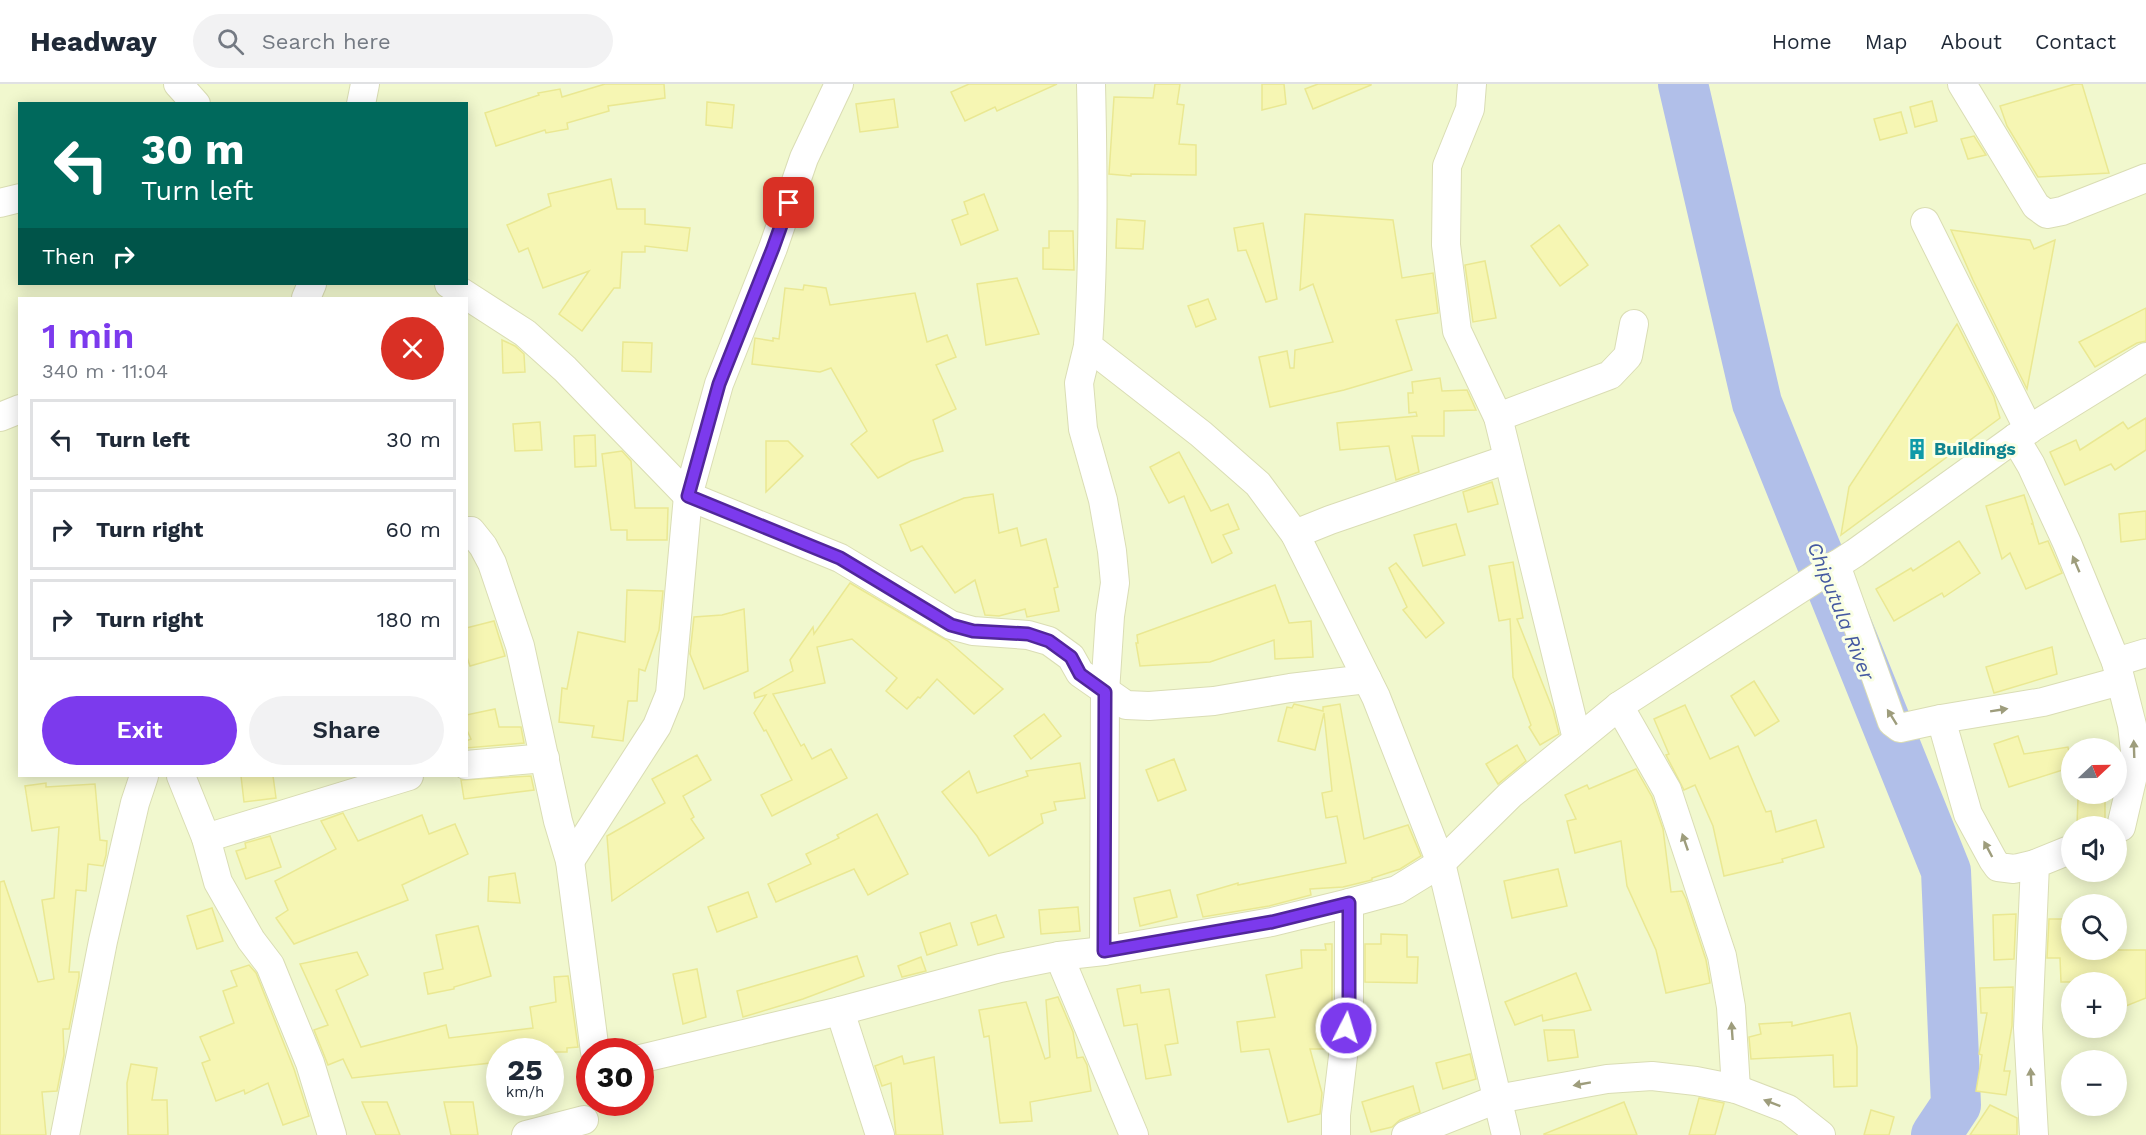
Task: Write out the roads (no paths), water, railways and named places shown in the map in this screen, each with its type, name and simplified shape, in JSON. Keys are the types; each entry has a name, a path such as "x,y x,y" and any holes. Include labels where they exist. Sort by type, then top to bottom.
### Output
{"street":[{"path":"178,84 194,102"},
{"path":"361,102 365,84"},
{"path":"1090,84 1093,154 1092,282 1088,346 1079,383 1083,429 1102,501 1115,583 1110,616 1105,692 1104,951"},
{"path":"1472,84 1470,109 1447,166 1446,245 1457,332 1498,417 1577,739"},
{"path":"1962,84 2036,206 2047,214 2062,212 2146,178"},
{"path":"570,861 657,726 670,694 688,496 719,384 773,248 804,158 833,85"},
{"path":"0,203 18,198"},
{"path":"1925,222 2022,434 2031,465 2067,543 2118,671 2132,725 2135,751 2128,826"},
{"path":"451,285 525,333 565,369 688,496 840,558 951,625 973,631 1028,634 1049,641 1071,657 1080,674 1126,705 1149,706 1214,701 1290,688 1367,679"},
{"path":"1498,417 1610,375 1628,356 1634,324"},
{"path":"1088,346 1201,434 1258,484 1295,534 1376,697 1442,863 1506,1135"},
{"path":"654,1056 840,1011 1000,968 1059,956 1104,951 1272,922 1397,890 1442,863 1510,795 1619,706 1827,571 2022,434 2146,357"},
{"path":"0,417 18,410"},
{"path":"1295,534 1508,459"},
{"path":"468,531 471,531 483,546 502,590 520,646 558,821 570,861 593,1038"},
{"path":"1827,571 1892,722 1900,728 2043,702 2118,671 2146,653"},
{"path":"1619,706 1667,790 1722,956 1731,1007 1736,1089"},
{"path":"1941,719 1968,814 1998,867 2014,869 2035,864 2061,853"},
{"path":"468,765 545,758"},
{"path":"65,1135 103,941 135,803 144,777"},
{"path":"181,777 206,837 218,882 225,898 251,940 270,965 310,1063 332,1135"},
{"path":"206,837 406,777"},
{"path":"2034,1135 2028,1028 2035,864"},
{"path":"1336,1135 1336,1114 1349,1006 1349,903"},
{"path":"1059,956 1134,1135"},
{"path":"840,1011 880,1135"},
{"path":"1406,1135 1497,1099 1606,1079 1652,1076 1736,1089 1788,1109 1821,1135"},
{"path":"526,1135 586,1118"}],"waterway":[{"name":"Chiputula River","path":"1683,84 1757,403 1946,871 1956,1105 1936,1135"}],"place":[{"name":"Buildings","path":"1917,449"}]}
